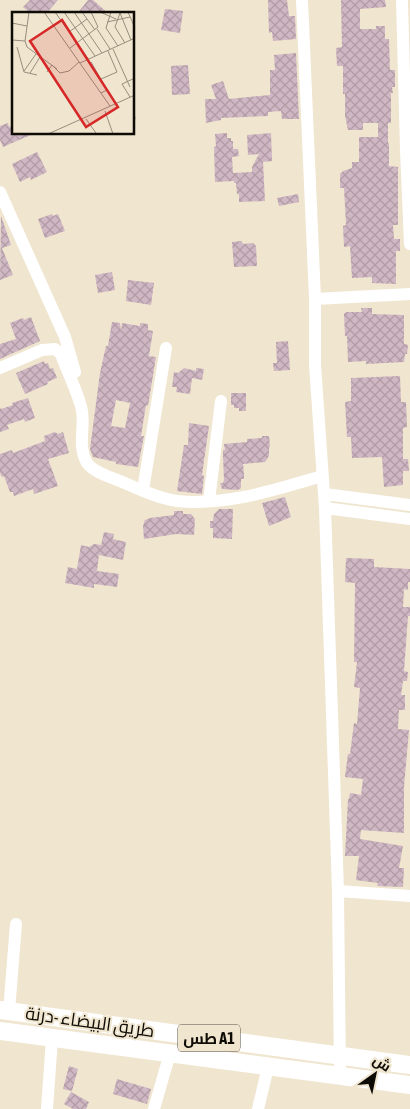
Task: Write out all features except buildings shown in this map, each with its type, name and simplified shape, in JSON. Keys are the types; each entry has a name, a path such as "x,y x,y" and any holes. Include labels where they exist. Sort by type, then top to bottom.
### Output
{"highway":[{"name":"طريق البيضاء -درنة","path":"4,1010 410,1065"},
{"name":"طس A1","path":"0,1031 52,1039"},
{"name":"طريق البيضاء -درنة","path":"52,1039 410,1085"}],"street":[{"path":"302,0 315,299 315,365 322,476 325,494 338,890 340,1075"},
{"path":"402,0 410,244"},
{"path":"1,201 65,337 74,366 82,409 82,452 88,466 143,490 176,501 209,501 252,496 322,476"},
{"path":"315,299 410,294"},
{"path":"143,490 166,348"},
{"path":"0,368 42,350 55,349 61,354 82,409"},
{"path":"209,501 221,401"},
{"path":"325,494 410,505"},
{"path":"325,508 410,519"},
{"path":"338,890 410,896"},
{"path":"4,1010 16,924"},
{"path":"47,1109 52,1039"},
{"path":"154,1109 170,1054"},
{"path":"258,1109 268,1067"}]}
